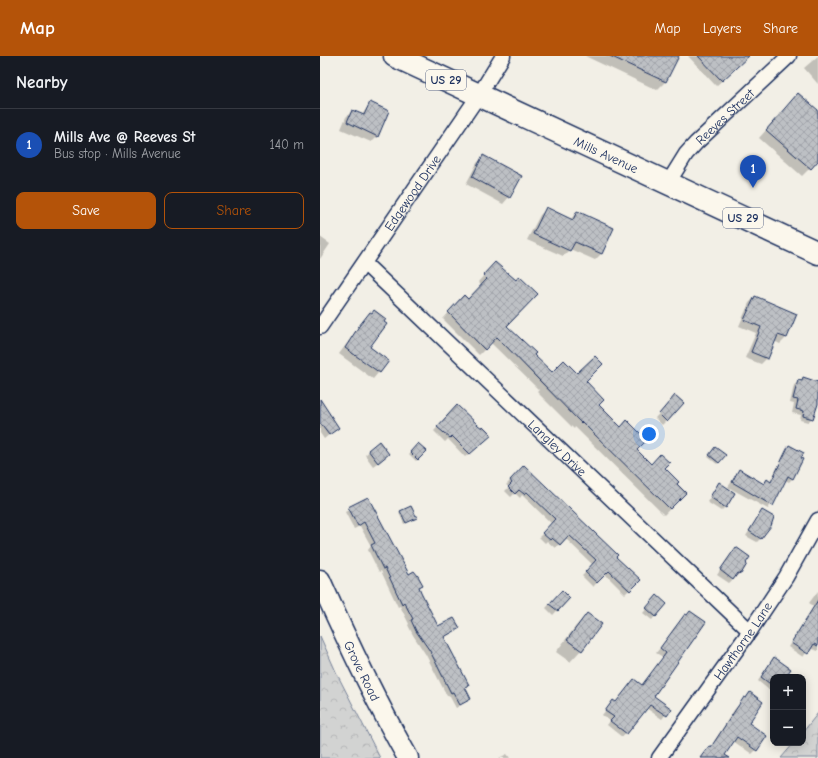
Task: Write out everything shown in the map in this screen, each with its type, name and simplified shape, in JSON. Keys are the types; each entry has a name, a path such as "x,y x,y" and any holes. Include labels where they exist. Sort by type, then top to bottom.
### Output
{"main road":[{"name":"Mills Avenue","path":"394,56 818,253"},
{"name":"Grove Road","path":"320,580 346,641 374,697 408,758"}],"street":[{"name":"Edgewood Drive","path":"320,327 365,264 479,96 503,56"},
{"name":"Reeves Street","path":"668,183 691,148 789,56"},
{"name":"Langley Drive","path":"365,264 750,631"},
{"name":"Hawthorne Lane","path":"659,758 786,578 818,520"}],"green space":[{"path":"320,636 337,674 380,758 320,758"},
{"path":"818,713 818,758 781,758 791,746 806,746 806,728"}],"building":[{"path":"610,56 679,56 666,82"},
{"path":"698,56 749,56 722,81"},
{"path":"798,93 818,110 818,161 811,169 766,130"},
{"path":"370,102 389,111 378,137 347,122 352,110 364,115"},
{"path":"483,155 522,176 510,198 472,177"},
{"path":"546,207 573,220 577,211 614,228 602,254 575,242 570,251 533,234"},
{"path":"495,262 516,280 519,276 538,294 507,326 536,353 534,355 552,372 564,360 577,373 595,356 603,364 586,381 604,400 599,405 621,427 627,420 647,440 637,450 651,464 660,454 670,463 665,468 679,482 677,484 686,493 670,509 582,422 581,423 497,337 485,350 448,312 464,295 468,299 487,279 483,275"},
{"path":"755,296 797,314 787,338 778,335 768,359 751,352 761,327 744,320"},
{"path":"374,310 386,319 384,322 387,324 370,347 389,361 380,373 345,348 359,326 370,312 372,313"},
{"path":"803,377 818,382 818,404 813,419 803,416 804,411 796,409 798,400 793,399 798,380 802,381"},
{"path":"675,395 684,403 667,422 659,414"},
{"path":"320,399 339,428 329,435 320,423"},
{"path":"457,405 478,425 482,428 483,426 492,435 470,454 452,436 450,438 437,427"},
{"path":"379,441 389,454 378,463 368,450"},
{"path":"418,443 427,451 418,460 410,452"},
{"path":"789,445 804,453 801,458 803,459 793,479 788,476 773,506 732,482 739,469 764,484 767,479 771,482"},
{"path":"715,447 726,455 719,463 709,455"},
{"path":"524,465 618,555 616,557 641,580 630,591 609,571 597,583 585,572 596,560 569,535 560,545 552,538 550,540 542,533 555,519 527,492 524,494 519,490 515,494 508,487 512,483 510,480"},
{"path":"719,482 735,493 726,508 710,497"},
{"path":"368,497 409,574 414,571 423,585 419,587 438,626 454,618 460,628 444,637 469,685 465,687 471,699 460,705 453,692 451,693 430,651 416,631 411,620 413,619 404,602 402,604 385,568 383,569 371,545 375,543 364,522 358,526 348,507"},
{"path":"411,506 417,518 406,523 400,511"},
{"path":"762,510 774,517 771,526 761,539 749,531"},
{"path":"736,547 750,557 741,574 738,573 733,580 720,570"},
{"path":"562,590 570,598 558,611 549,604"},
{"path":"657,595 667,604 656,617 646,608"},
{"path":"818,600 818,646 814,644 808,654 791,643"},
{"path":"690,611 706,622 654,696 672,709 667,716 650,705 627,734 610,721 614,717 605,711 613,700 616,702 634,679 642,685 666,653 660,648 685,614 687,615"},
{"path":"587,613 602,624 582,651 567,640"},
{"path":"774,657 791,669 787,674 770,674 770,684 761,677"},
{"path":"750,692 763,702 749,723 767,736 757,751 737,737 725,755 730,758 700,758 709,746 711,747 744,697 746,698"}],"place":[{"name":"Mills Ave @ Reeves St","path":"753,188"}]}
